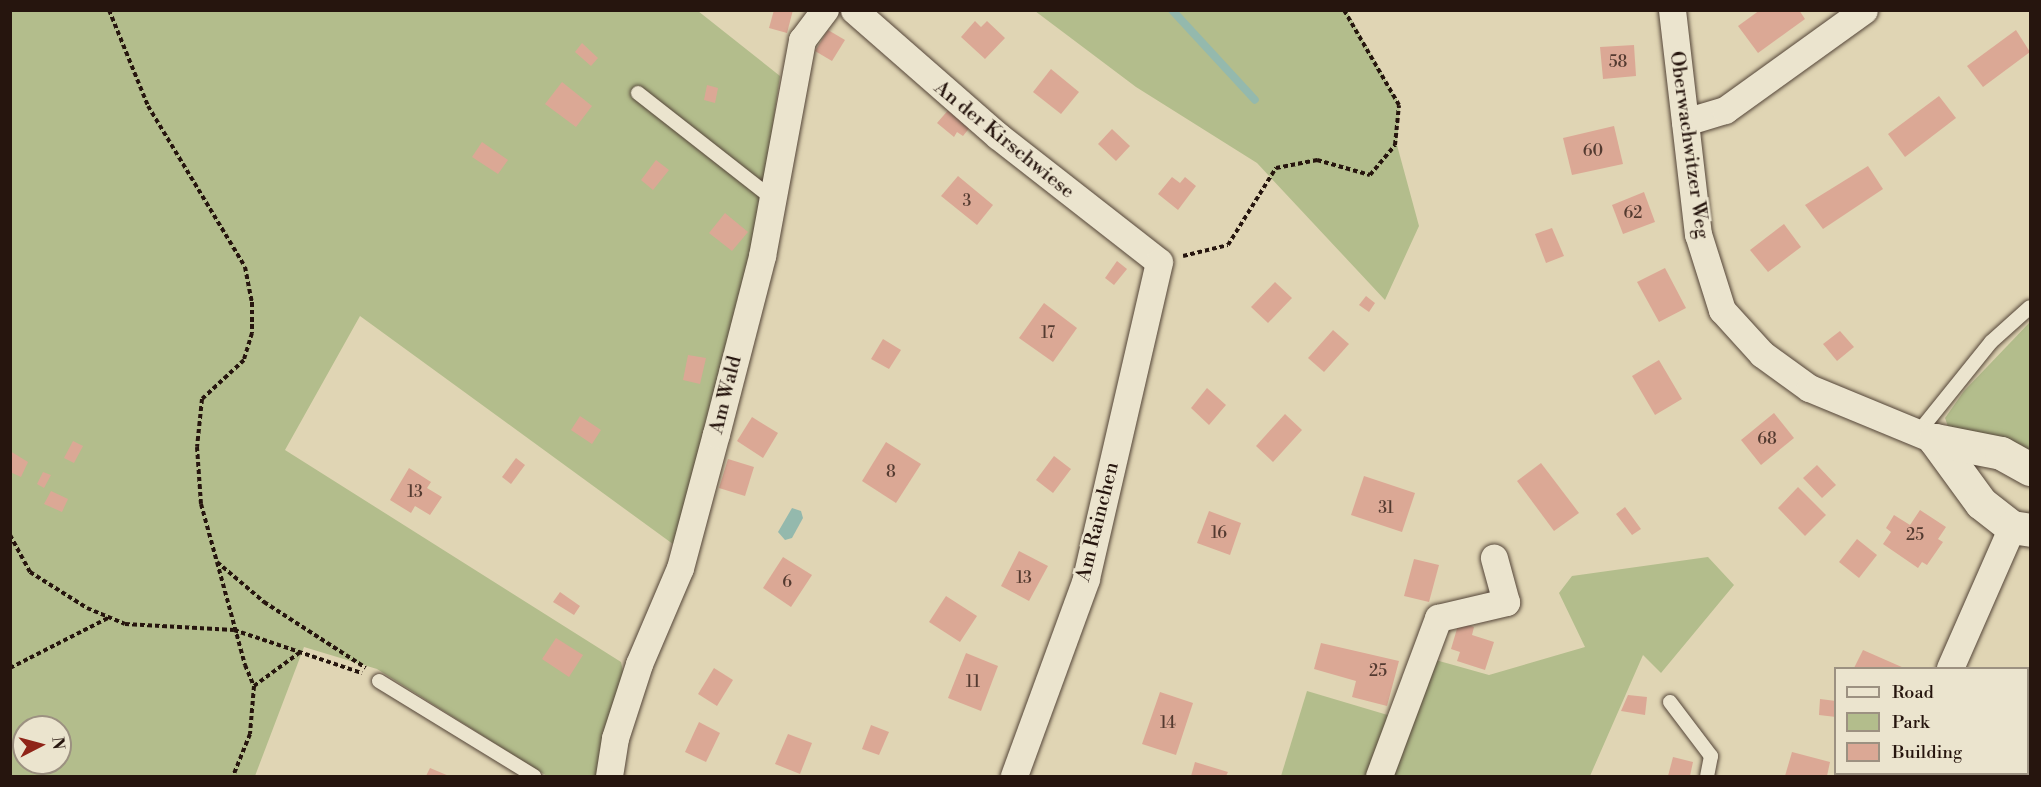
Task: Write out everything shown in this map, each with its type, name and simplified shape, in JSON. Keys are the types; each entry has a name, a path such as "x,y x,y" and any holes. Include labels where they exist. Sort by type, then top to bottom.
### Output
{"street":[{"name":"Am Wald","path":"609,777 615,738 639,664 680,568 762,256 802,40 825,10"},
{"name":"An der Kirschwiese","path":"854,10 998,136 1160,262"},
{"name":"Oberwachwitzer Weg","path":"1671,10 1698,234 1722,310 1762,354 1809,388 1926,436 2001,453 2031,469"},
{"path":"1685,122 1725,111 1864,10"},
{"name":"Am Rainchen","path":"1014,777 1086,579 1160,262"},
{"path":"1926,436 1981,504 2021,528 1951,667"},
{"path":"1379,777 1438,618 1506,602 1494,558"}],"lane":[{"path":"638,93 773,199"},
{"path":"1926,436 1991,342 2031,307"},
{"path":"379,681 534,777"},
{"path":"1670,702 1711,756 1707,777"}],"path":[{"path":"109,10 148,106 245,267 252,302 252,333 244,360 202,399 197,447 201,504 234,630 254,686 250,734 233,777"},
{"path":"1160,262 1228,245 1276,168 1317,160 1370,175 1395,145 1399,105 1344,10"},
{"path":"10,534 30,572 87,608 109,618 125,624 234,630 379,681"},
{"path":"217,562 264,602 359,662 379,681"},
{"path":"10,668 109,618"},
{"path":"254,686 299,653"}],"green space":[{"path":"10,11 698,11 780,76 765,180 745,275 677,547 360,316 285,450 621,662 624,676 602,776 547,776 377,669 304,647 255,776 11,776"},
{"path":"1035,11 1347,11 1400,105 1397,145 1419,226 1385,300 1257,163 1136,87"},
{"path":"2030,322 2030,461 1949,429 1945,418 1964,391"},
{"path":"1708,557 1734,585 1661,673 1643,655 1590,776 1389,776 1432,659 1489,675 1585,647 1559,593 1572,576"},
{"path":"1307,691 1391,716 1371,776 1281,776"}],"water":[{"path":"792,508 801,511 803,518 792,538 785,540 778,532"}],"building":[{"path":"774,10 793,10 787,33 769,28"},
{"path":"1760,10 1799,10 1805,19 1758,53 1738,26"},
{"path":"975,21 981,27 987,21 1005,38 985,59 961,37"},
{"path":"828,30 845,40 832,61 815,51"},
{"path":"2016,30 2030,52 1983,87 1967,66"},
{"path":"582,43 598,58 591,66 575,52"},
{"path":"1634,45 1636,76 1603,79 1600,47"},
{"path":"1051,69 1079,92 1061,114 1033,92"},
{"path":"562,82 592,106 576,127 545,104"},
{"path":"707,85 718,88 715,103 704,100"},
{"path":"1939,96 1956,118 1905,157 1888,134"},
{"path":"950,108 971,126 963,136 957,132 954,137 937,123"},
{"path":"1614,126 1623,164 1572,175 1563,138"},
{"path":"1112,129 1130,146 1116,161 1098,144"},
{"path":"482,142 508,160 498,174 472,157"},
{"path":"656,160 669,170 653,190 641,180"},
{"path":"1868,166 1883,189 1823,229 1805,205"},
{"path":"958,176 993,205 977,225 941,196"},
{"path":"1172,177 1180,183 1185,177 1196,186 1178,210 1158,194"},
{"path":"1644,192 1655,222 1623,234 1612,205"},
{"path":"725,213 748,232 732,251 709,233"},
{"path":"1784,224 1801,247 1768,272 1750,250"},
{"path":"1552,228 1564,256 1546,263 1535,234"},
{"path":"1117,261 1127,269 1114,285 1105,278"},
{"path":"1665,268 1686,308 1659,322 1637,282"},
{"path":"1275,282 1292,298 1268,323 1251,307"},
{"path":"1366,296 1375,303 1369,312 1359,305"},
{"path":"1044,303 1077,328 1053,362 1019,338"},
{"path":"1333,330 1349,344 1324,372 1308,358"},
{"path":"1840,331 1854,347 1837,361 1823,344"},
{"path":"883,339 901,350 889,369 871,359"},
{"path":"688,355 706,358 700,384 683,380"},
{"path":"1659,360 1682,399 1655,415 1632,376"},
{"path":"1207,388 1226,405 1209,425 1191,408"},
{"path":"1774,413 1794,438 1761,465 1741,440"},
{"path":"1285,414 1302,430 1273,462 1256,446"},
{"path":"580,416 601,430 592,444 571,430"},
{"path":"752,417 778,433 763,458 737,441"},
{"path":"73,441 83,446 74,463 64,458"},
{"path":"886,442 921,464 896,503 862,481"},
{"path":"10,451 28,462 21,477 10,472"},
{"path":"1054,456 1071,469 1053,493 1036,480"},
{"path":"516,458 525,465 511,484 502,477"},
{"path":"728,459 754,467 745,496 719,488"},
{"path":"1541,463 1579,513 1554,531 1517,481"},
{"path":"1817,465 1836,485 1822,498 1803,478"},
{"path":"409,468 431,482 427,488 442,497 430,515 415,506 411,513 390,500"},
{"path":"43,472 51,475 44,488 37,484"},
{"path":"1364,476 1415,493 1402,532 1351,515"},
{"path":"1798,487 1826,515 1805,536 1778,508"},
{"path":"51,491 68,499 62,512 44,504"},
{"path":"1625,507 1641,529 1632,535 1616,514"},
{"path":"1920,510 1946,527 1938,539 1943,542 1927,565 1922,562 1918,568 1883,544 1891,532 1886,528 1894,515 1910,525"},
{"path":"1209,511 1241,523 1230,555 1197,543"},
{"path":"1857,539 1877,555 1859,578 1839,562"},
{"path":"1019,551 1048,566 1029,601 1001,586"},
{"path":"783,557 812,575 791,607 763,588"},
{"path":"1414,559 1439,565 1429,602 1404,596"},
{"path":"560,592 580,606 574,615 553,602"},
{"path":"946,596 977,616 960,642 929,622"},
{"path":"1459,622 1474,627 1472,635 1494,642 1485,670 1457,661 1460,652 1451,649"},
{"path":"556,638 583,655 569,677 542,659"},
{"path":"1321,643 1399,661 1387,706 1352,697 1356,681 1314,669"},
{"path":"1863,650 1902,667 1854,667"},
{"path":"966,653 998,666 981,711 948,698"},
{"path":"714,668 733,680 717,706 698,694"},
{"path":"1160,692 1193,703 1176,755 1142,744"},
{"path":"1628,695 1647,697 1645,715 1621,711"},
{"path":"1820,699 1834,701 1834,717 1819,715"},
{"path":"699,722 720,733 706,762 685,752"},
{"path":"871,725 889,732 879,755 862,749"},
{"path":"788,734 812,743 800,774 775,764"},
{"path":"1792,752 1830,762 1827,776 1785,776"},
{"path":"1673,757 1693,762 1690,776 1668,776"},
{"path":"1195,762 1228,772 1226,776 1191,776"},
{"path":"430,768 449,776 426,776"}],"waterway":[{"path":"1172,10 1255,100"}]}
